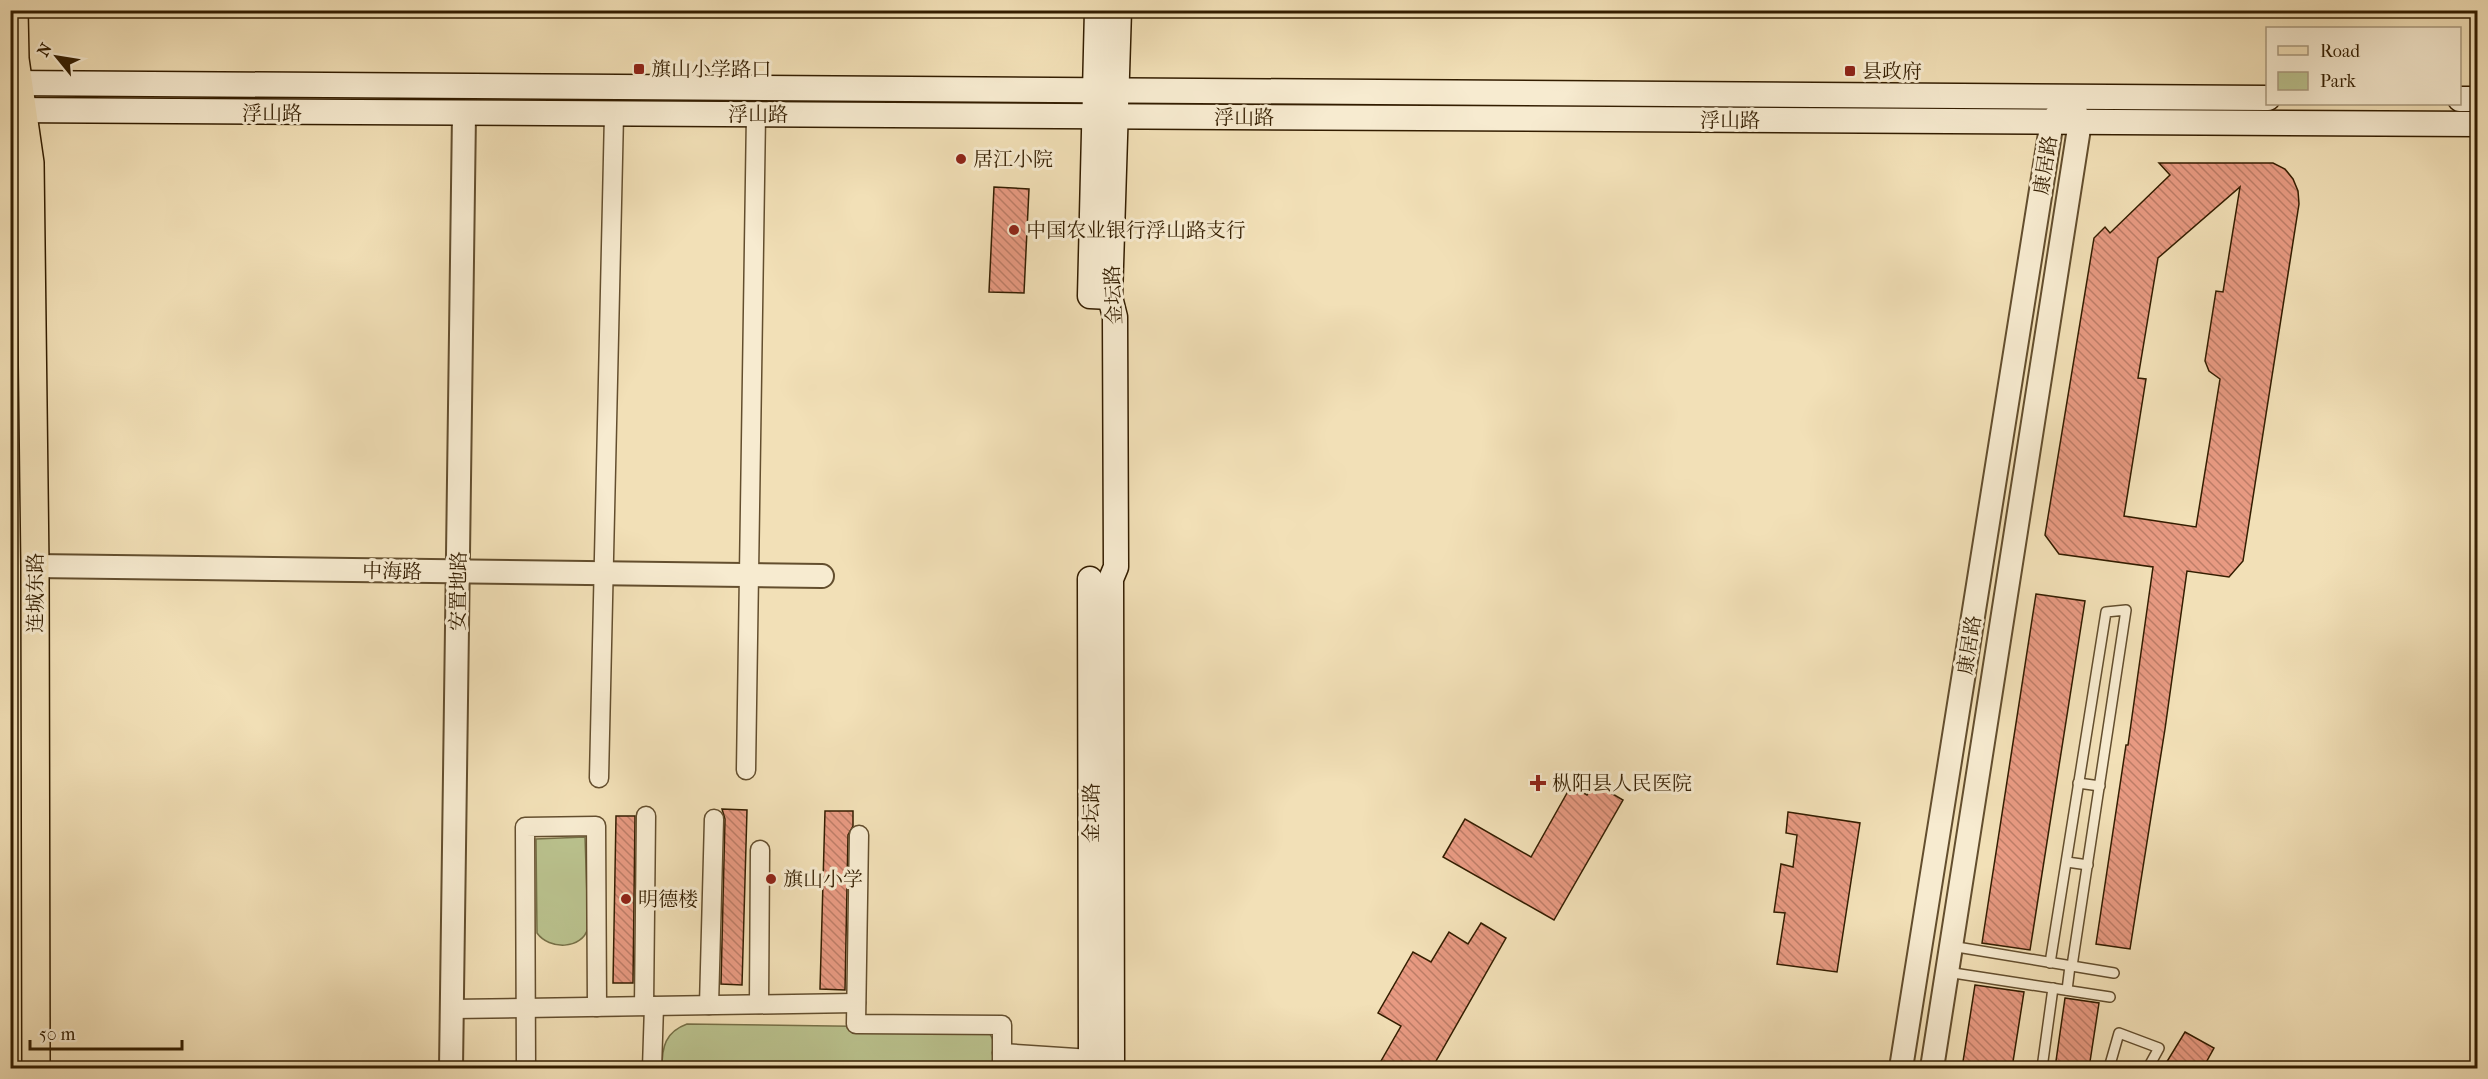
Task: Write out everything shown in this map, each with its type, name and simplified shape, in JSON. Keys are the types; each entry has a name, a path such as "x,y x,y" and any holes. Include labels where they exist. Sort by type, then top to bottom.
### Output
{"main road":[{"name":"连城东路","path":"14,10 16,110 30,163 35,566 36,1068"},
{"name":"金坛路","path":"1097,10 1106,91"},
{"name":"金坛路","path":"1098,1065 1101,579 1116,567 1115,317 1100,297 1104,116 1119,10"},
{"name":"浮山路","path":"15,84 2266,98"},
{"path":"2461,99 2478,99"},
{"name":"浮山路","path":"16,110 2478,124"}],"street":[{"name":"康居路","path":"1901,1068 2052,121 2069,97"},
{"name":"康居路","path":"1932,1068 2080,122 2069,97"},
{"name":"安置地路","path":"451,1068 464,114"},
{"path":"599,778 614,114"},
{"path":"746,770 756,114"},
{"name":"中海路","path":"35,566 822,576"},
{"path":"646,816 652,1068"},
{"path":"709,1005 714,819"},
{"path":"526,1068 525,827 596,826 597,1007"},
{"path":"859,835 856,1024 1002,1025 1002,1061 1098,1065"},
{"path":"759,1004 760,850"},
{"path":"452,1009 856,1003"}],"lane":[{"path":"2050,963 2106,612 2127,610 2067,990"},
{"path":"2093,692 2114,694"},
{"path":"2078,783 2100,786"},
{"path":"2067,862 2088,866"},
{"path":"1951,946 2114,973"},
{"path":"1947,972 2110,997"},
{"path":"2042,1068 2053,988"},
{"path":"2109,1068 2119,1033 2159,1048 2148,1068"}],"green space":[{"path":"585,837 588,928 585,935 572,944 557,945 542,939 537,933 536,839"},
{"path":"687,1024 974,1028 990,1034 994,1042 995,1068 662,1068 666,1041 674,1031"}],"building":[{"path":"2159,163 2273,163 2285,169 2293,179 2298,191 2299,204 2243,561 2229,577 2187,571 2165,729 2130,949 2096,944 2126,745 2128,745 2153,567 2059,554 2045,535 2094,238 2105,227 2110,233 2170,175","holes":["2240,187 2223,292 2216,291 2205,361 2209,371 2220,379 2196,527 2124,516 2146,379 2138,378 2158,258"]},
{"path":"994,187 1029,189 1024,293 989,292"},
{"path":"2036,594 2085,601 2030,950 1982,943"},
{"path":"1594,783 1623,800 1554,920 1443,857 1465,819 1531,857 1571,786 1587,795"},
{"path":"722,809 747,810 742,985 721,984 725,819"},
{"path":"825,811 853,811 853,826 848,835 845,990 820,989"},
{"path":"1788,812 1860,823 1837,972 1777,964 1785,913 1774,912 1781,864 1793,867 1797,835 1786,833"},
{"name":"明德楼","path":"616,816 635,816 633,983 613,983"},
{"path":"1481,923 1506,938 1432,1068 1377,1068 1401,1026 1378,1013 1413,952 1431,962 1449,932 1468,944"},
{"path":"1975,985 2024,992 2012,1068 1962,1068"},
{"path":"2065,998 2099,1003 2089,1068 2055,1068"},
{"path":"2185,1032 2214,1048 2203,1068 2163,1068"}],"place":[{"name":"旗山小学路口","path":"639,69"},
{"name":"县政府","path":"1850,71"},
{"name":"居江小院","path":"961,159"},
{"name":"中国农业银行浮山路支行","path":"1014,230"},
{"name":"枞阳县人民医院","path":"1538,783"},
{"name":"旗山小学","path":"771,879"},
{"name":"明德楼","path":"626,899"}]}
